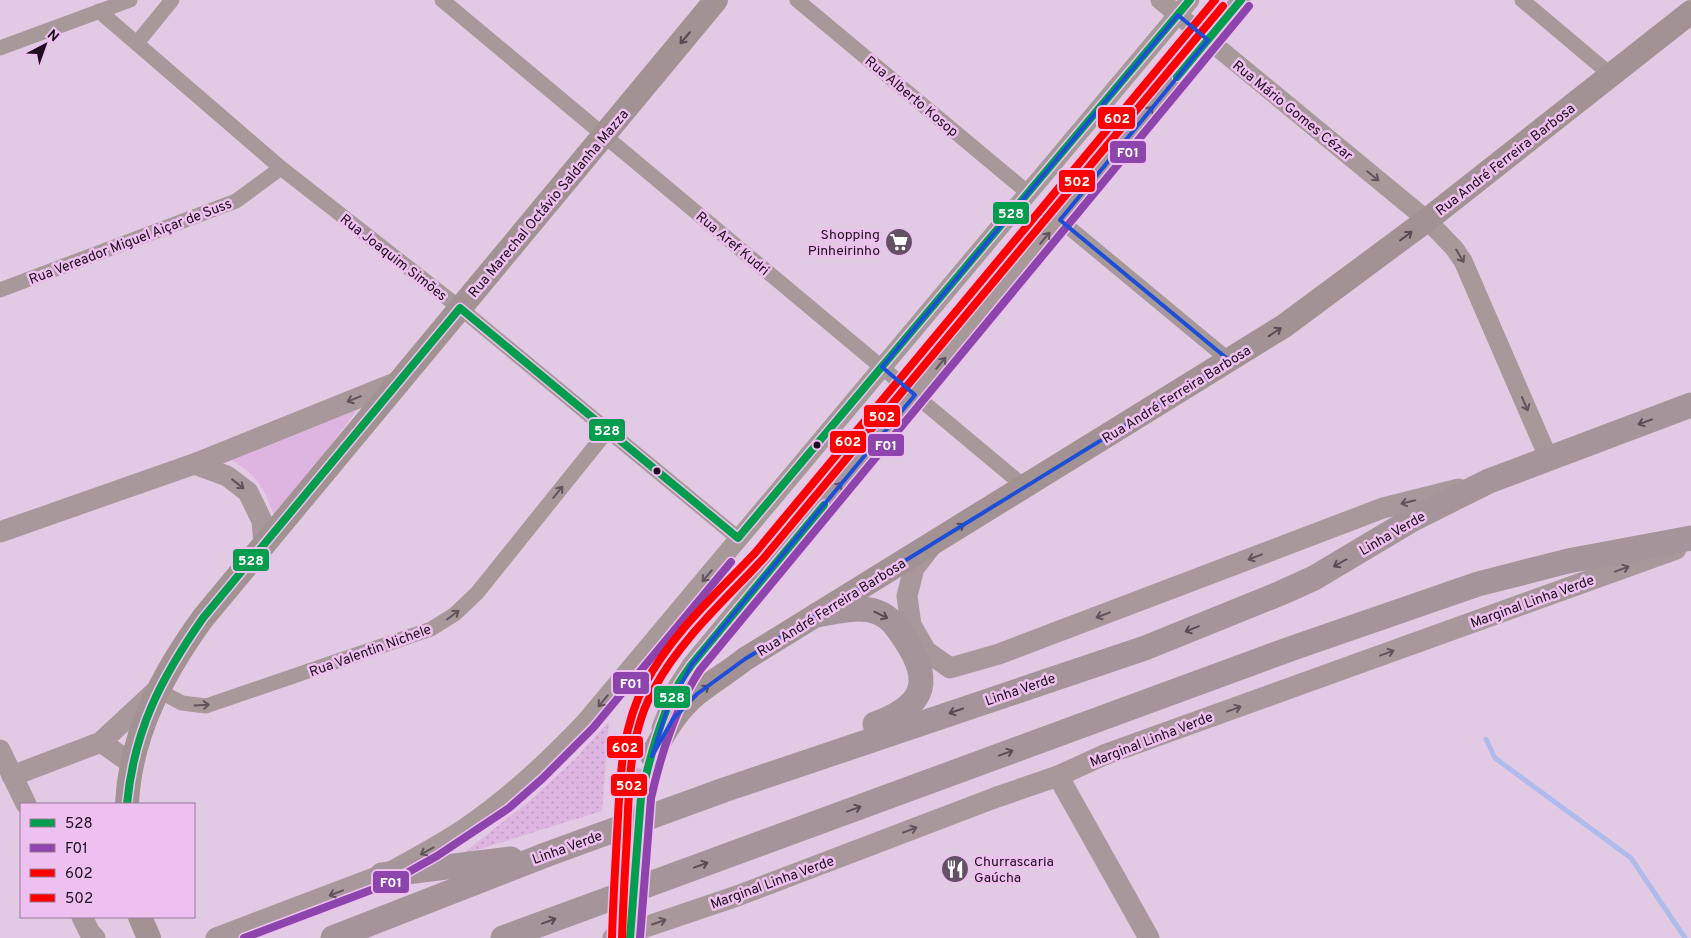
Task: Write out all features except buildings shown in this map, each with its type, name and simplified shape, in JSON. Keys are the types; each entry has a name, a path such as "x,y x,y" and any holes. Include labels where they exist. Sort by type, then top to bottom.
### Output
{"highway":[{"name":"Linha Verde","path":"332,938 548,854 724,790 1145,648 1282,593 1341,562 1413,519 1489,481 1691,405"},
{"path":"509,937 1281,652 1478,584 1568,562 1691,538"},
{"path":"724,790 745,773 894,717 908,708 916,697 922,680 916,657 892,621 878,612 858,608 817,615"},
{"path":"382,875 548,854"}],"main road":[{"name":"Rua Marechal Octávio Saldanha Mazza","path":"127,803 132,764 157,690 170,665 203,618 716,0"},
{"name":"Rua André Ferreira Barbosa","path":"652,756 673,719 697,694 745,659 1230,361 1306,311 1427,220 1691,12"},
{"path":"0,532 194,464 400,381"},
{"path":"194,464 227,476 248,492 262,521 264,545"},
{"path":"932,544 914,568 907,596 911,625 926,651 950,668 999,654 1384,508 1489,481"},
{"name":"Marginal Linha Verde","path":"613,938 737,896 997,797 1058,776 1104,755 1691,544"},
{"path":"6,778 101,742 157,690"},
{"path":"101,742 132,764"},
{"path":"0,750 6,778 25,803"},
{"path":"1058,776 1149,938"},
{"path":"216,938 382,875"},
{"path":"140,918 149,938"}],"street":[{"path":"0,48 130,0"},
{"path":"137,43 172,0"},
{"name":"Rua Aref Kudri","path":"442,0 1025,487"},
{"name":"Rua Alberto Kosop","path":"796,0 1027,192"},
{"name":"Rua Mário Gomes Cézar","path":"1160,0 1427,220 1454,248 1463,261 1548,458"},
{"path":"382,875 432,848 503,800 535,772 585,722 1027,192 1190,0"},
{"path":"652,756 667,710 677,687 692,664 1241,0"},
{"path":"1522,0 1611,75"},
{"name":"Rua Joaquim Simões","path":"99,11 281,168 460,308 738,538"},
{"name":"Rua Vereador Miguel Aiçar de Suss","path":"0,290 236,201 281,168"},
{"path":"1060,220 1230,361"},
{"name":"Rua Valentin Nichele","path":"157,690 182,703 206,706 432,630 455,614 477,594 608,430"}],"highlighted area":[{"path":"1178,15 1208,40 1060,220 1230,361 745,659 697,694 673,719 652,756 667,710 692,664 915,395 882,367"}],"shaded area":[{"path":"357,410 275,519 260,485 248,472 231,460"},
{"path":"609,721 602,811 461,855 533,798 577,757"}],"waterway":[{"path":"1486,739 1495,758 1631,858 1685,938"}],"tunnel":[{"path":"630,938 641,797 652,756"}],"transit line":[{"name":"528","path":"127,803 136,752 143,728 162,684 188,640 203,618 460,308 738,538 1190,0"},
{"name":"602","path":"612,938 619,796 626,739 630,720 637,702 656,665 681,631 755,553 1215,0"},
{"name":"528","path":"1177,77 1241,0"},
{"name":"502","path":"622,938 630,778 635,740 646,704 666,669 705,620 763,559 1223,6"},
{"name":"F01","path":"640,938 651,798 659,765 676,716 700,670 1249,6"},
{"name":"528","path":"630,938 641,797 647,770 671,699 680,681 692,664 824,505"},
{"name":"F01","path":"244,938 387,884 437,856 509,808 542,779 593,728 731,562"}],"place":[{"name":"Shopping Pinheirinho","path":"899,242"},
{"name":"Churrascaria Gaúcha","path":"955,869"}]}
